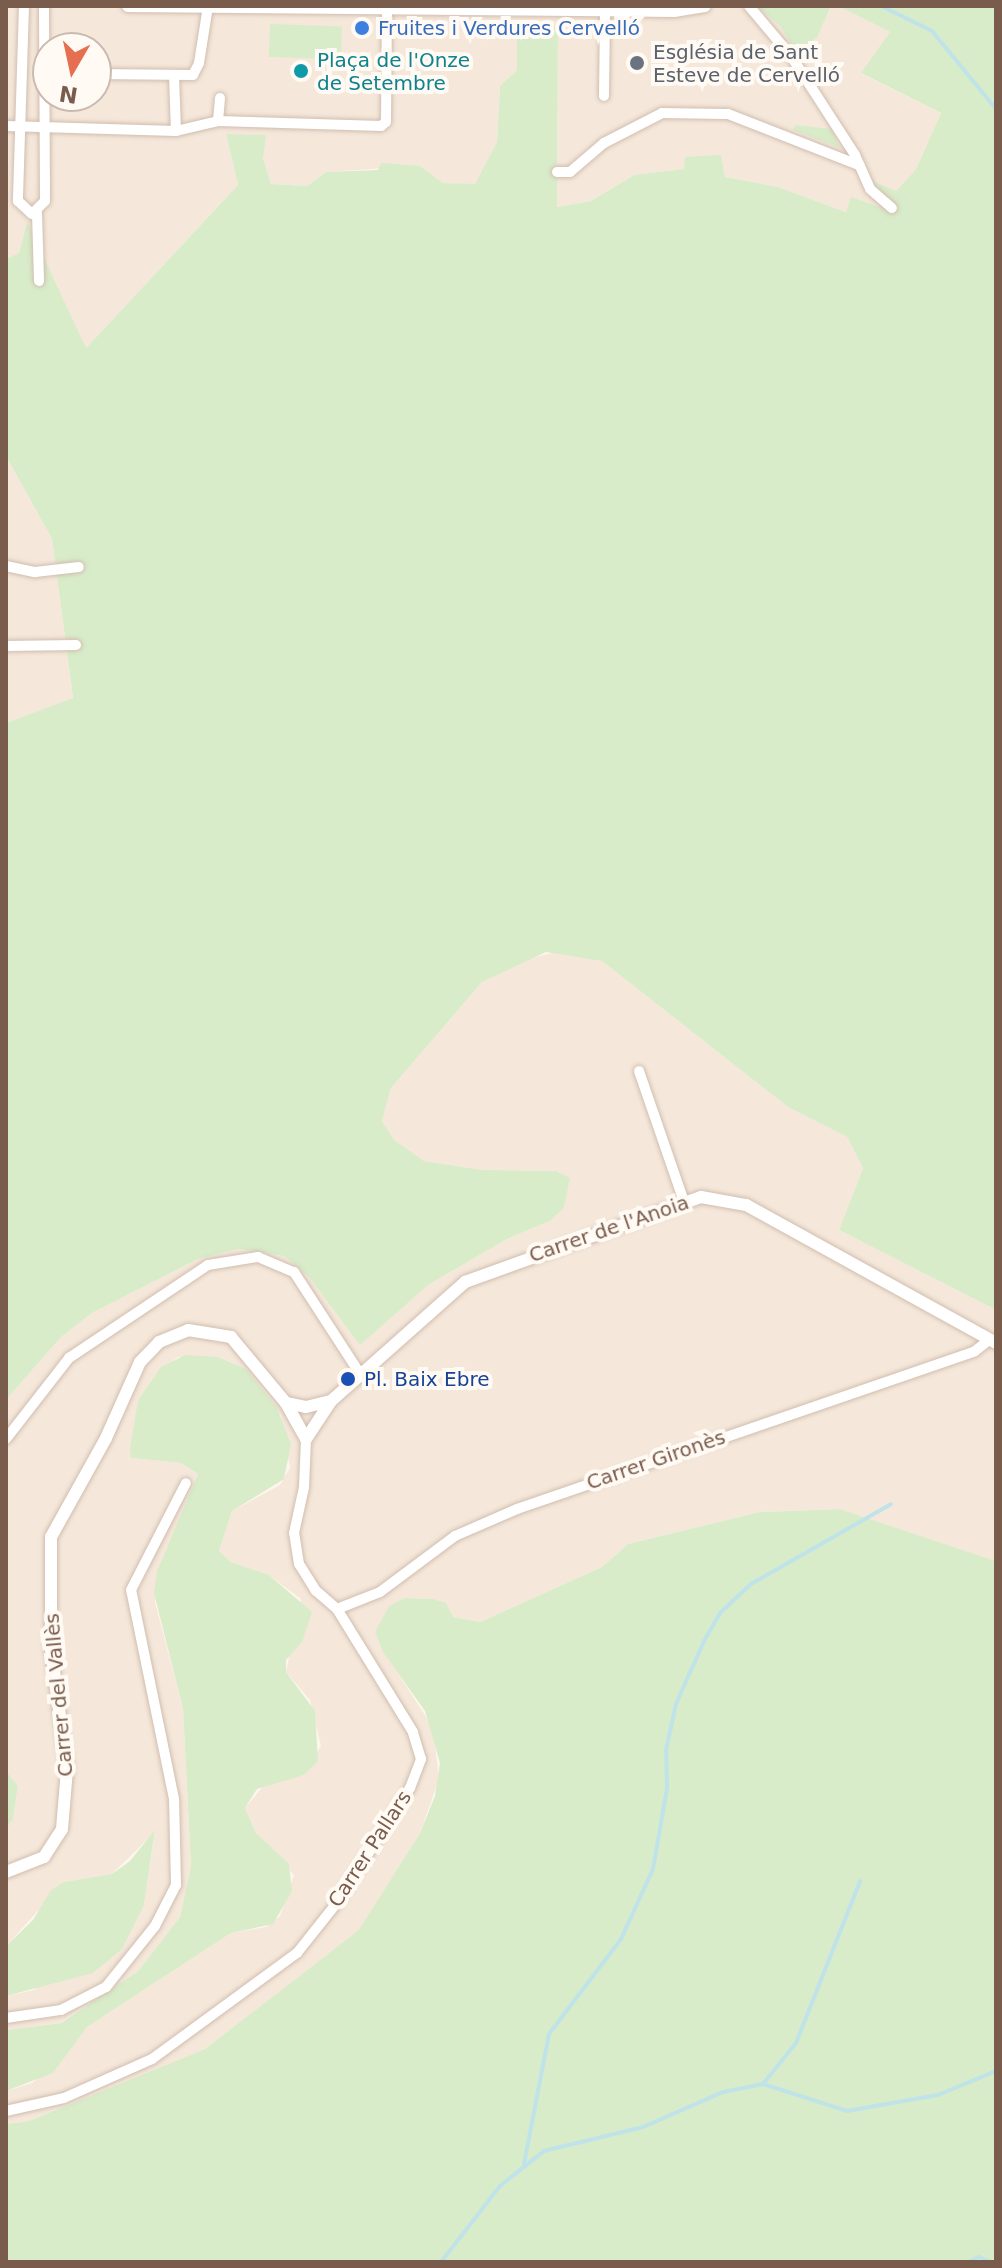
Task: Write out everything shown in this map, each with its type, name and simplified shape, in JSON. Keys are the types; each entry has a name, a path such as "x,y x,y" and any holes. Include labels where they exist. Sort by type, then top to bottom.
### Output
{"street":[{"path":"24,6 18,201 23,211 37,213"},
{"path":"44,6 45,32"},
{"path":"128,6 674,11 705,6"},
{"path":"749,6 791,56 878,200 892,208"},
{"path":"112,74 193,75 199,63 208,7"},
{"path":"6,126 176,131 218,121 384,125 387,10"},
{"path":"604,96 605,10"},
{"path":"174,75 176,131"},
{"path":"218,121 220,98"},
{"path":"39,281 37,213 45,201 45,112"},
{"path":"557,172 570,172 575,163 630,127 662,113 728,114 859,165"},
{"path":"6,566 49,572 79,567"},
{"path":"6,646 76,645"},
{"path":"639,1071 684,1202"},
{"name":"Carrer de l'Anoia","path":"306,1439 331,1401 465,1282 684,1202 712,1196 746,1205 992,1342"},
{"path":"6,1439 69,1358 208,1265 258,1257 294,1272 361,1375"},
{"name":"Carrer del Vallès","path":"6,1872 44,1857 62,1829 67,1769 51,1649 51,1537 106,1438 133,1373 148,1350 175,1334 217,1332 242,1345 286,1403 306,1439"},
{"name":"Carrer Gironès","path":"337,1609 380,1592 455,1536 517,1509 975,1351 992,1342"},
{"path":"286,1403 306,1407 331,1401"},
{"name":"Carrer Pallars","path":"6,2111 64,2098 152,2059 188,2036 297,1953 391,1822 421,1759 413,1732 337,1609 316,1591 299,1564 294,1533 304,1487 306,1439"},
{"path":"6,2018 61,2010 106,1987 155,1926 176,1885 174,1799 131,1590 186,1483"}],"shaded area":[{"path":"6,6 757,6 781,27 817,38 831,6 838,6 890,32 862,74 941,113 916,169 895,192 873,182 881,207 846,212 778,187 725,177 721,156 685,169 634,175 591,201 557,207 558,26 517,26 517,70 500,86 497,142 475,185 443,183 420,166 326,172 307,186 271,184 263,158 226,134 238,185 85,349 27,223 19,253 6,259"},
{"path":"6,456 52,539 73,699 6,723"},
{"path":"561,951 602,961 788,1107 847,1137 863,1168 839,1230 996,1310 996,1561 840,1509 760,1512 628,1544 602,1567 480,1622 453,1617 433,1599 405,1598 394,1667 433,1728 439,1779 420,1833 360,1930 205,2049 29,2121 6,2124 6,2091 32,2083 59,2063 87,2027 231,1933 266,1927 280,1916 294,1875 256,1833 245,1808 266,1783 304,1775 321,1746 310,1700 286,1672 301,1599 269,1575 231,1562 219,1551 232,1511 280,1485 290,1468 281,1416 246,1369 218,1357 178,1357 156,1374 138,1400 132,1458 181,1463 198,1474 160,1564 155,1602 183,1709 191,1866 180,1917 138,1971 60,2023 6,2030 6,1996 34,1990 144,1905 155,1832 112,1874 64,1882 6,1946 6,1829 13,1819 18,1786 6,1771 6,1400 61,1337 92,1313 198,1259 238,1249 284,1256 309,1277 360,1344 428,1285 507,1239 550,1221 564,1208 569,1178 556,1171 483,1170 424,1161 393,1140 382,1121 391,1088 482,982 519,961"}],"green space":[{"path":"757,6 831,6 817,38 794,50 781,27"},
{"path":"838,6 996,6 996,1310 839,1230 863,1168 847,1137 788,1107 602,961 546,952 482,982 391,1088 382,1121 394,1140 424,1161 483,1170 556,1171 570,1178 564,1208 550,1221 507,1239 428,1285 360,1345 309,1277 284,1256 238,1249 198,1259 92,1313 61,1337 6,1400 6,723 73,698 52,539 6,456 6,259 19,253 27,222 86,348 238,185 226,134 266,135 263,158 271,184 307,186 326,172 378,170 381,163 420,166 443,183 475,184 497,142 500,86 517,70 517,26 558,25 557,207 591,201 634,175 684,169 685,157 721,155 725,177 778,187 846,212 851,197 880,207 872,181 896,191 916,169 941,113 861,73 890,32"},
{"path":"270,24 342,27 341,59 269,57"},
{"path":"795,125 831,129 840,148 793,130"},
{"path":"185,1355 218,1357 246,1369 277,1408 291,1444 284,1479 232,1511 219,1551 231,1562 269,1575 312,1612 302,1642 286,1660 286,1672 315,1711 318,1761 304,1775 257,1789 245,1808 256,1833 289,1864 292,1891 273,1924 231,1933 87,2027 53,2073 6,2091 6,2030 61,2023 138,1971 180,1917 191,1866 183,1709 154,1593 157,1571 198,1474 181,1463 131,1458 130,1449 138,1400 161,1367"},
{"path":"840,1509 996,1561 996,2262 6,2262 6,2124 29,2121 205,2049 359,1930 420,1833 435,1796 440,1763 425,1711 383,1652 375,1632 389,1606 405,1598 433,1599 446,1603 453,1617 480,1622 602,1567 628,1544 760,1512"},
{"path":"6,1771 18,1786 13,1819 6,1829"},
{"path":"155,1830 144,1905 122,1949 93,1973 6,1996 6,1946 33,1920 51,1890 64,1882 112,1874 130,1861"}],"waterway":[{"path":"881,6 932,31 996,109"},
{"path":"524,2164 549,2034 621,1939 653,1869 667,1789 666,1750 676,1704 704,1641 720,1613 751,1584 891,1504"},
{"path":"441,2262 500,2186 544,2151 643,2127 723,2092 763,2084 796,2043 860,1881"},
{"path":"763,2084 847,2111 938,2095 996,2071"},
{"path":"969,2262 979,2257 990,2262"}],"place":[{"name":"Fruites i Verdures Cervelló","path":"362,28"},
{"name":"Església de Sant Esteve de Cervelló","path":"637,63"},
{"name":"Plaça de l'Onze de Setembre","path":"301,71"},
{"name":"Pl. Baix Ebre","path":"348,1379"}]}
